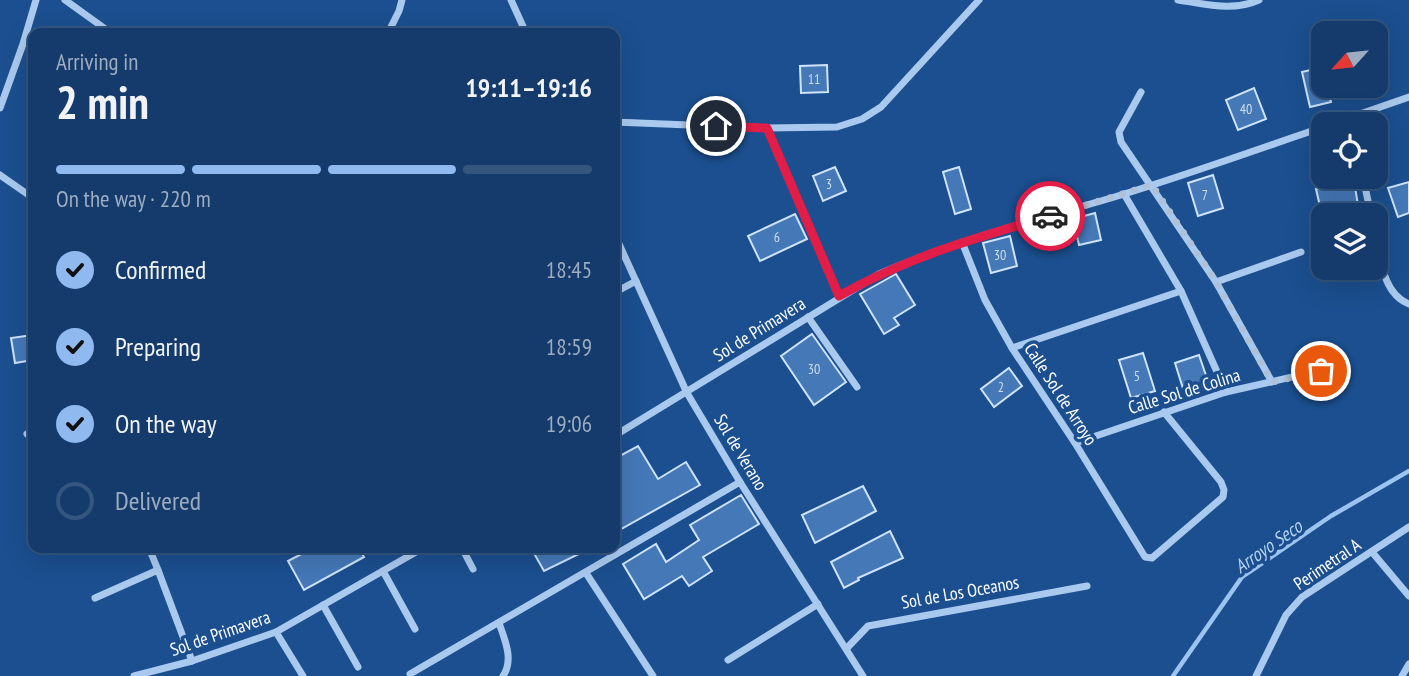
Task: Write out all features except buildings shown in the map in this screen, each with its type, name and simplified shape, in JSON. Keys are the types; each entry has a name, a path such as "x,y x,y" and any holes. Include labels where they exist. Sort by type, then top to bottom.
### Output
{"street":[{"path":"0,108 36,0"},
{"path":"65,0 104,28"},
{"path":"390,28 402,0"},
{"path":"511,0 524,28"},
{"path":"620,122 767,128 837,127 862,119 881,107 979,0"},
{"path":"1178,0 1225,7 1242,6 1259,0"},
{"path":"1141,92 1119,132 1120,137 1216,282 1272,382"},
{"path":"1372,112 1409,97"},
{"path":"767,128 839,296"},
{"name":"Sol de Primavera","path":"620,432 839,296 879,274 962,242 1124,194 1311,131"},
{"path":"0,175 28,195"},
{"path":"1124,194 1181,290 1226,392"},
{"name":"Calle Sol de Arroyo","path":"962,242 985,300 1012,348 1146,557 1152,558 1223,497 1224,489 1164,412"},
{"name":"Sol de Verano","path":"620,246 687,393 863,676"},
{"path":"1216,282 1301,252"},
{"path":"1386,280 1393,293 1409,304"},
{"path":"620,290 636,281"},
{"path":"1012,348 1181,290"},
{"path":"808,317 857,387"},
{"name":"Calle Sol de Colina","path":"1075,443 1226,392 1345,365"},
{"path":"620,553 740,482"},
{"name":"Perimetral A","path":"1256,676 1286,615 1302,597 1409,527"},
{"path":"1372,552 1409,596"},
{"path":"151,553 192,661"},
{"name":"Sol de Primavera","path":"134,676 192,661 276,632 414,553"},
{"path":"465,553 473,569"},
{"path":"411,674 620,553"},
{"path":"95,598 158,570"},
{"path":"383,571 415,629"},
{"path":"586,573 653,676"},
{"name":"Sol de Los Oceanos","path":"847,648 868,626 1087,586"},
{"path":"728,660 818,604"},
{"path":"323,605 358,667"},
{"path":"499,623 509,660 503,676"},
{"path":"276,632 303,676"},
{"path":"1402,676 1409,664"}],"waterway":[{"name":"Arroyo Seco","path":"1173,676 1242,577 1331,516 1409,471"}],"way so far":[{"path":"1050,216 1152,185 1216,282 1272,382 1321,371"}],"route":[{"path":"716,126 767,128 839,296 914,258 1050,216"}]}
